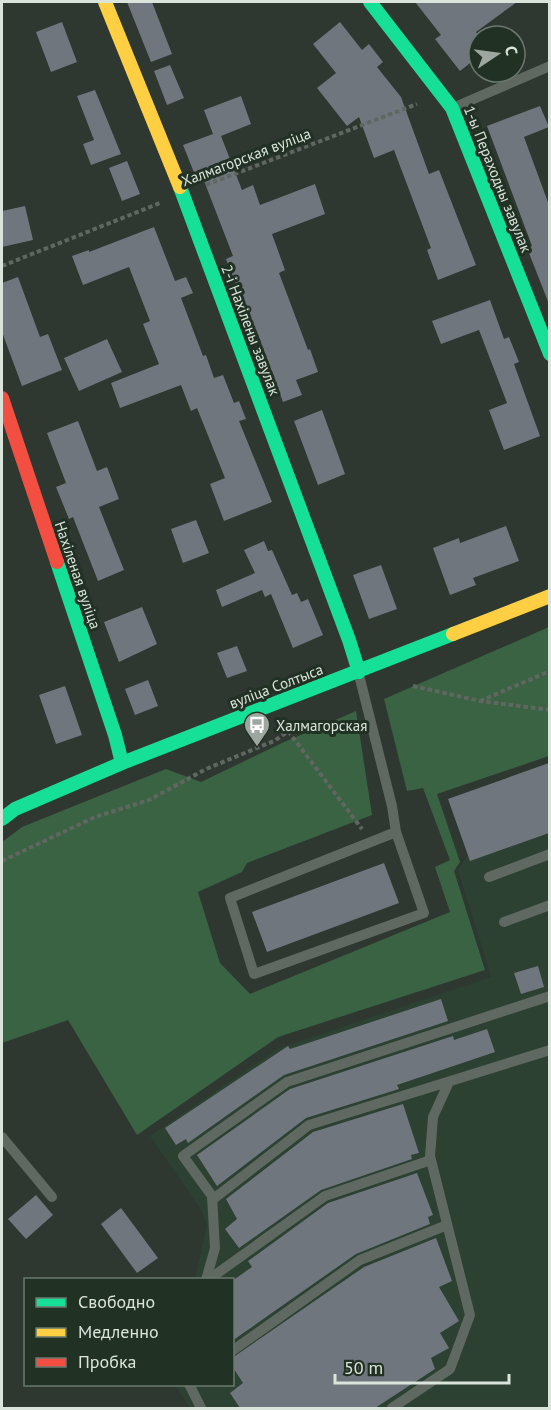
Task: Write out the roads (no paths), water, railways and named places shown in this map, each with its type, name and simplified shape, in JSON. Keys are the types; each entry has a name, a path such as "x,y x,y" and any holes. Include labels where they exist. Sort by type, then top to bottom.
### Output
{"street":[{"name":"2-і Нахілены завулак","path":"105,2 183,194 359,672"},
{"name":"1-ы Пераходны завулак","path":"370,2 452,108 549,354"},
{"name":"Нахіленая вуліца","path":"2,398 115,735 122,763"},
{"name":"вуліца Солтыса","path":"2,819 15,809 122,763 549,596"}],"lane":[{"path":"452,108 549,66"},
{"path":"359,672 392,806 396,832 424,913 254,974 230,898 396,832"},
{"path":"489,878 549,854"},
{"path":"504,922 549,906"},
{"path":"208,1278 215,1248 212,1196 183,1156 287,1082 549,996"},
{"path":"212,1200 309,1125 549,1050"},
{"path":"392,1408 450,1369 470,1315 431,1160 433,1117 449,1082"},
{"path":"2,1137 52,1197"},
{"path":"210,1278 325,1196 431,1160"},
{"path":"234,1351 360,1260 447,1225"},
{"path":"190,1386 201,1408"}],"place":[{"name":"Халмагорская","path":"257,748"}]}
